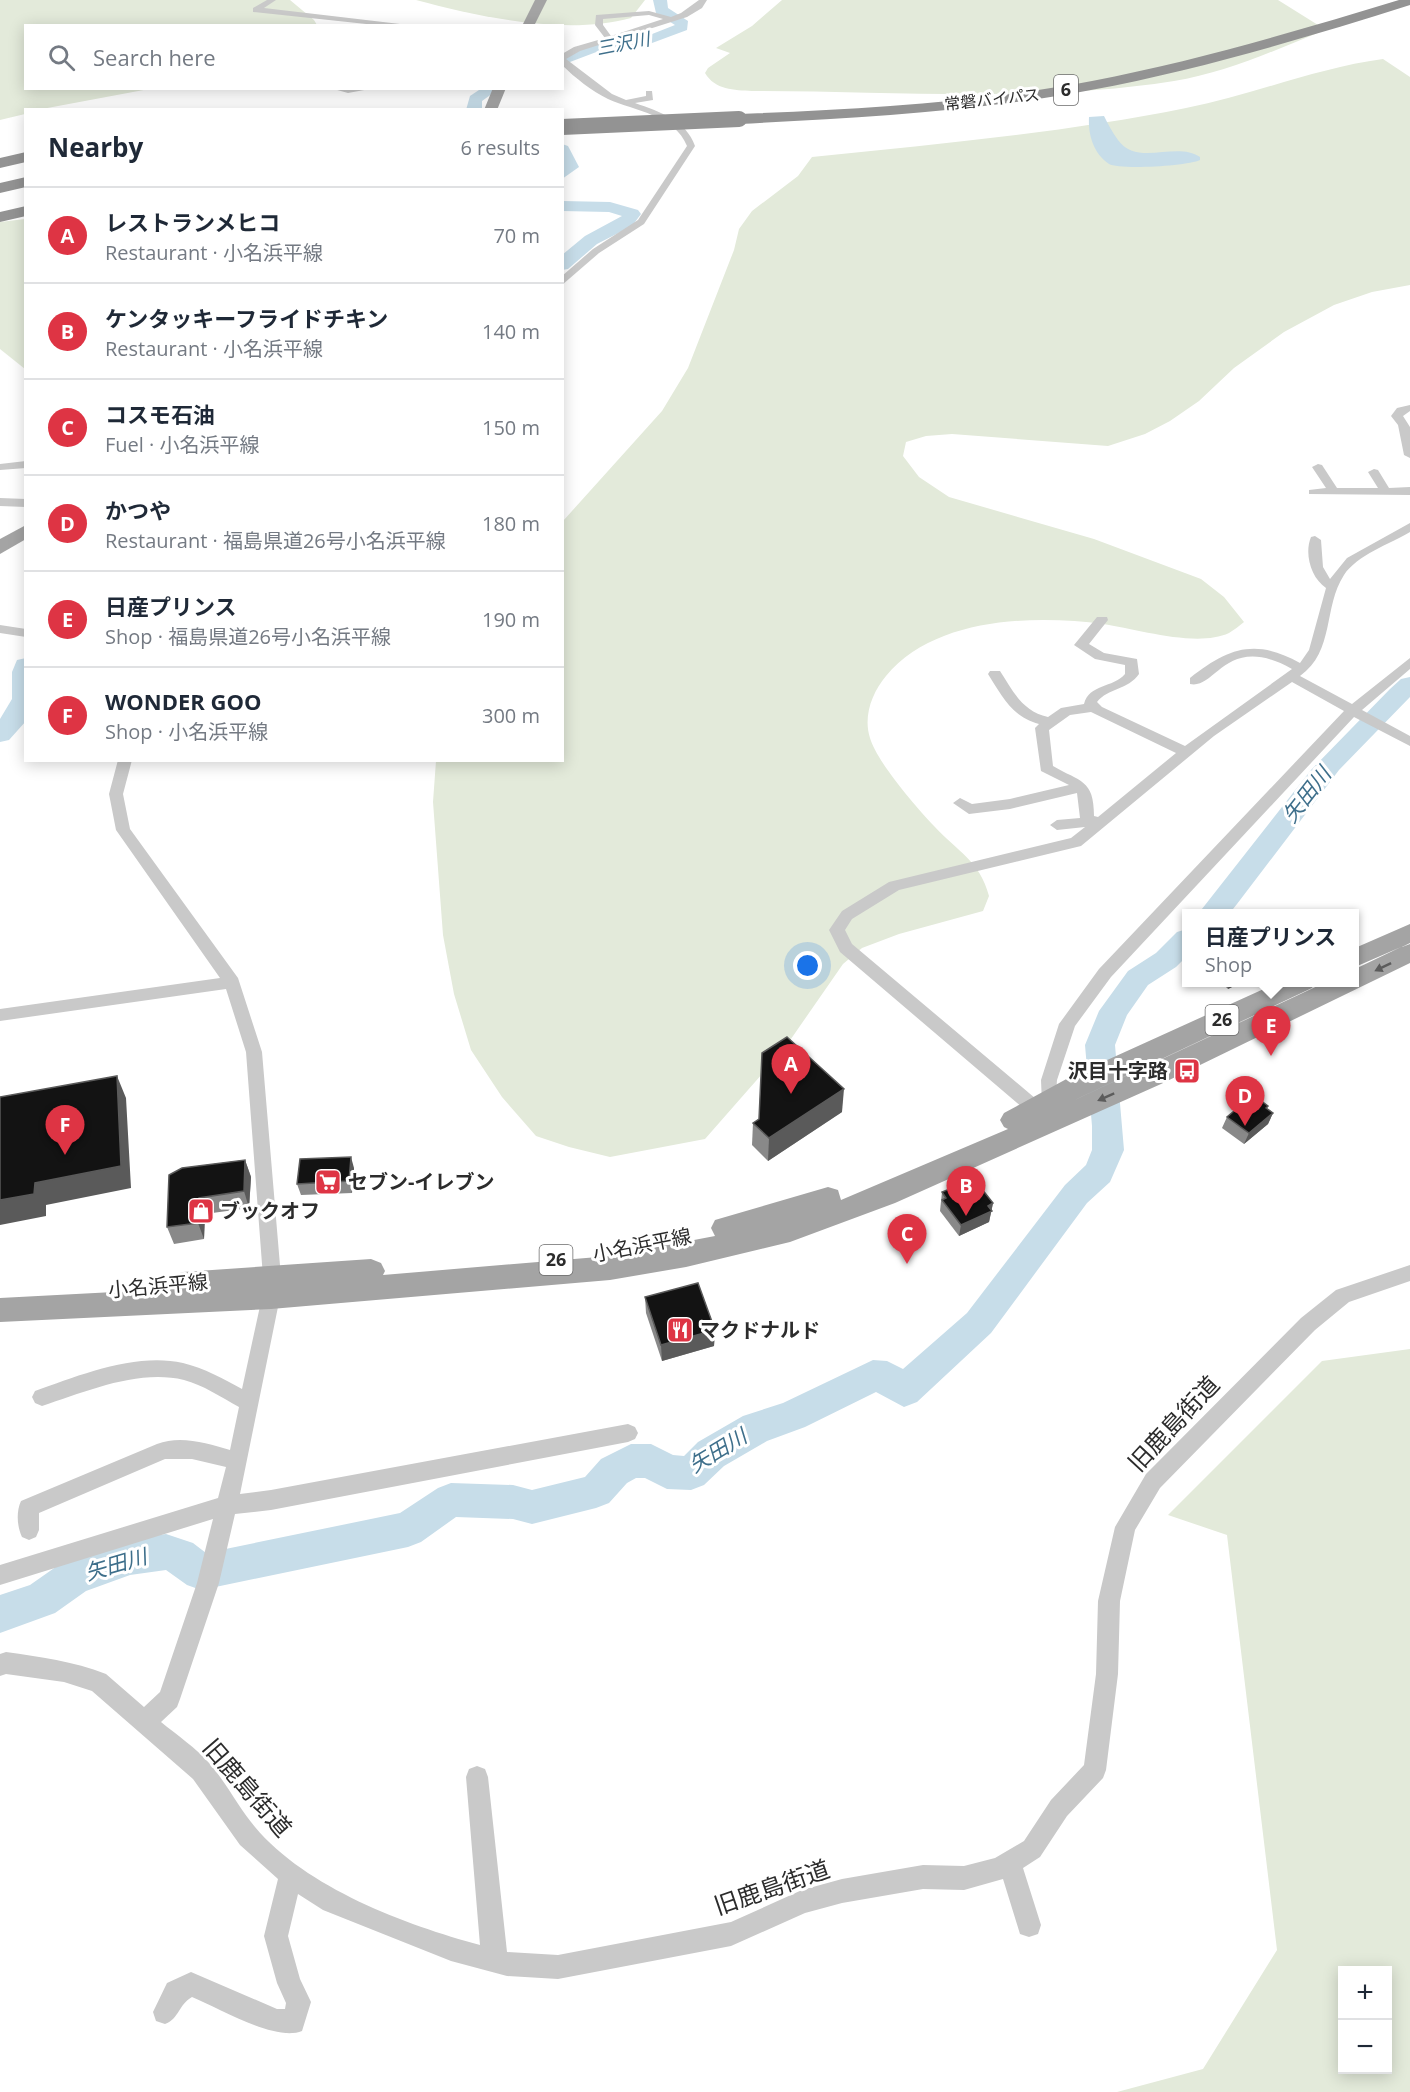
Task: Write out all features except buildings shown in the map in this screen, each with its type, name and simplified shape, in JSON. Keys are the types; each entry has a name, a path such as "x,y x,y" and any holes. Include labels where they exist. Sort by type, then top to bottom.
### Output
{"highway":[{"name":"常磐バイパス","path":"1380,8 1397,0"},
{"name":"常磐バイパス","path":"564,122 877,112 1043,94 1184,67 1380,8 1410,2"},
{"name":"常磐バイパス","path":"564,127 739,117"},
{"path":"0,163 24,157"},
{"path":"0,182 24,176"},
{"path":"0,188 24,182"},
{"path":"0,217 24,211"}],"main road":[{"path":"529,24 541,0"},
{"path":"491,108 499,90"},
{"path":"0,548 24,531"},
{"path":"1359,956 1410,933"},
{"path":"1359,978 1410,953"},
{"name":"26","path":"1140,1070 1294,987"},
{"name":"26","path":"1140,1070 1337,987"},
{"name":"小名浜平線","path":"0,1296 272,1287 610,1268 686,1255 790,1230 885,1196 1053,1108 1140,1070"},
{"name":"小名浜平線","path":"1053,1108 1081,1083 1140,1070"},
{"name":"小名浜平線","path":"0,1310 272,1287"}],"street":[{"path":"272,0 256,10 392,24"},
{"path":"564,57 569,52 692,11 703,0"},
{"path":"610,39 599,25 599,17 649,13 670,19"},
{"path":"564,60 567,65 597,89 681,128 690,139 689,153 640,222 596,251 564,280"},
{"path":"341,90 348,92 360,90"},
{"path":"624,103 650,98 649,93"},
{"path":"1410,408 1401,410 1397,416 1404,425 1410,454"},
{"path":"0,467 24,464"},
{"path":"1318,467 1334,492"},
{"path":"1374,471 1385,490"},
{"path":"1313,492 1410,491"},
{"path":"0,502 24,502"},
{"path":"1053,1108 846,948 837,930 847,915 894,886 1071,845 1186,752 1296,673 1316,650 1332,587 1339,573 1351,561 1410,527"},
{"path":"1315,540 1318,572 1325,583 1332,587"},
{"path":"1093,706 1090,703 1103,688 1124,683 1132,674 1132,662 1100,656 1081,645 1102,620"},
{"path":"0,629 24,633"},
{"path":"1195,681 1225,659 1258,651 1268,652 1352,711 1410,742"},
{"path":"1053,1108 1049,1080 1067,1024 1093,988 1352,711 1410,662"},
{"path":"995,674 1022,712 1034,719 1049,722"},
{"path":"1087,822 1088,800 1082,787 1071,779 1046,768 1042,728 1049,722 1066,711 1093,706 1186,752"},
{"path":"124,762 119,774 116,794 123,830 232,982 254,1053 272,1287 226,1512 208,1583 169,1699 146,1721"},
{"path":"960,803 969,809 1010,804 1082,787"},
{"path":"1057,825 1103,820"},
{"path":"0,1015 232,982"},
{"name":"旧鹿島街道","path":"0,1665 6,1663 64,1671 98,1682 146,1721 201,1771 248,1837 291,1875 331,1902 452,1949 494,1960 558,1968 731,1934 758,1924 801,1902 842,1891 923,1877 964,1878 1000,1869 1032,1849 1059,1808 1095,1770 1107,1674 1109,1601 1125,1527 1153,1481 1308,1324 1343,1296 1408,1276"},
{"path":"42,1397 123,1374 173,1370 202,1378 248,1402"},
{"path":"0,1575 271,1500 628,1433"},
{"path":"29,1530 28,1508 164,1450 179,1448 202,1450 237,1461"},
{"path":"477,1777 494,1960"},
{"path":"1010,1863 1029,1925"},
{"path":"165,2012 176,1992 191,1984 277,2021 293,2022 299,2002 289,1983 276,1935 291,1875"}],"green space":[{"path":"0,0 290,0 316,24 24,24 24,90 144,90 47,108 24,108 24,114 0,120"},
{"path":"416,0 645,0 631,18 579,25 542,24 467,13"},
{"path":"782,0 1278,0 1318,25 1320,32 1212,73 1174,81 1069,92 963,94 752,91 726,88 709,79 705,73 708,68 730,53 716,48 752,26"},
{"path":"1383,59 1410,77 1410,285 1372,292 1334,305 1284,332 1234,368 1199,401 1170,421 1145,434 1108,446 952,434 926,436 906,442 903,456 919,477 949,497 1094,539 1201,579 1224,597 1244,622 1229,633 1201,639 1167,636 1076,621 1017,621 987,624 958,631 931,642 907,656 886,676 873,697 868,713 870,738 880,759 908,796 934,826 967,857 980,874 989,896 983,911 899,934 862,948 843,964 784,1049 705,1139 610,1157 536,1136 502,1097 471,1050 454,994 443,935 433,802 436,762 564,762 564,520 662,411 688,368 734,250 739,229 752,211 798,176 812,157 1000,137 1140,117 1211,103 1358,63"},
{"path":"24,219 24,368 0,349 0,222"},
{"path":"1410,1349 1410,2092 1117,2092 1203,2069 1277,1950 1227,1535 1168,1515 1322,1361"}],"water":[{"path":"1104,116 1118,140 1126,148 1146,153 1180,151 1200,157 1200,160 1154,167 1126,167 1109,164 1095,149 1089,130 1089,117"}],"waterway":[{"name":"三沢川","path":"564,60 605,44 644,42 682,27 681,21 661,10 660,0"},
{"name":"三沢川","path":"474,108 475,99 490,90"},
{"name":"三沢川","path":"564,153 571,167 564,172"},
{"name":"三沢川","path":"564,206 610,207 632,214 626,222 591,240 564,263"},
{"name":"三沢川","path":"24,672 24,684"},
{"name":"矢田川","path":"1217,909 1255,864 1330,764 1410,684"},
{"name":"三沢川","path":"0,734 20,711 24,699"},
{"name":"矢田川","path":"0,1614 41,1600 74,1577 130,1557 166,1552 180,1556 201,1572 408,1529 451,1500 513,1502 532,1507 596,1491 614,1471 631,1461 651,1461 667,1472 691,1473 711,1454 756,1428 792,1416 873,1376 887,1377 904,1391 979,1323 1076,1194 1099,1173 1108,1150 1108,1126 1100,1045 1114,1011 1138,978 1166,960 1182,944"}],"place":[{"name":"日産プリンス","path":"1271,1056"},
{"name":"沢目十字路","path":"1187,1071"},
{"name":"レストランメヒコ","path":"791,1094"},
{"name":"かつや","path":"1245,1126"},
{"name":"WONDER GOO","path":"65,1155"},
{"name":"セブン-イレブン","path":"328,1182"},
{"name":"ブックオフ","path":"201,1211"},
{"name":"ケンタッキーフライドチキン","path":"966,1216"},
{"name":"コスモ石油","path":"907,1264"},
{"name":"マクドナルド","path":"680,1330"}]}
